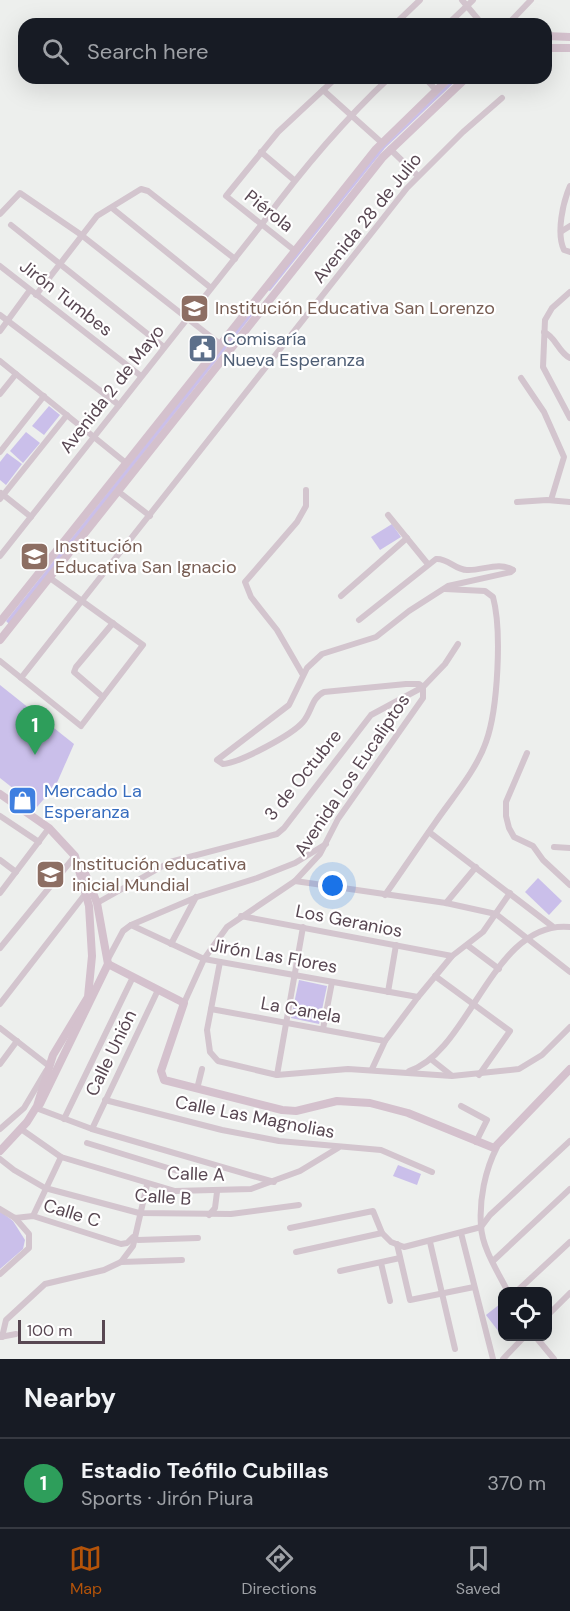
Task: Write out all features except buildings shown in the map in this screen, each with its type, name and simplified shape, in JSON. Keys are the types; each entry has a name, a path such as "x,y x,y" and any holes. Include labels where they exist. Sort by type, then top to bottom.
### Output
{"main road":[{"path":"552,36 570,37"},
{"path":"552,48 570,48"},
{"path":"0,640 3,624 294,250 381,142 442,84"},
{"path":"3,624 50,578 390,149 460,84"},
{"path":"259,294 268,301"},
{"path":"0,794 49,828 75,856 89,881 97,903 108,962 42,1103 36,1107"},
{"path":"0,1151 21,1129 36,1107 53,1055 88,994 92,956 86,892 75,856"},
{"path":"108,962 184,1003 161,1074 166,1082 290,1111 337,1101 370,1102 408,1113 476,1142 497,1147 570,1069"}],"street":[{"path":"401,18 420,0"},
{"path":"453,18 465,3 473,0"},
{"path":"514,18 531,0"},
{"path":"465,3 477,18"},
{"path":"294,180 261,152 329,84"},
{"name":"Avenida 2 de Mayo","path":"0,556 235,259 294,180 350,114 382,84"},
{"path":"430,84 436,90"},
{"path":"322,90 381,142"},
{"name":"Avenida 28 de Julio","path":"21,678 418,176 462,132 502,98"},
{"path":"390,149 418,176"},
{"name":"Piérola","path":"261,152 225,196 294,250"},
{"path":"570,186 562,231 562,246 570,252"},
{"path":"0,331 60,265 80,234 97,216 136,191 148,191 235,259"},
{"path":"0,214 20,193 80,234 220,344"},
{"path":"112,208 211,288"},
{"path":"11,225 164,347"},
{"path":"562,231 570,226"},
{"name":"Jirón Tumbes","path":"0,266 141,376"},
{"path":"570,292 552,308 545,320 544,332 544,373 570,418"},
{"path":"0,315 118,405"},
{"path":"544,332 550,335 561,352 570,358"},
{"path":"0,360 126,463"},
{"path":"0,394 16,374"},
{"path":"521,378 544,412 564,454 551,500"},
{"path":"0,452 44,396"},
{"path":"31,517 1,496 67,415"},
{"path":"303,675 277,630 251,597 245,582 297,522 306,506 306,490"},
{"path":"119,492 150,516"},
{"path":"517,502 551,500 570,502"},
{"path":"388,515 427,563"},
{"path":"341,596 407,538"},
{"path":"359,620 406,585 427,563 441,558 464,570 500,566 513,570 443,589 376,637 321,654 303,675 289,705 250,736 219,756 219,762 223,764 239,761 300,726 310,713 314,700 324,692 406,684 419,684 423,687"},
{"path":"0,661 81,726 143,645 50,578"},
{"path":"385,895 469,774 486,743 495,695 497,611 493,597 485,591 443,589"},
{"path":"103,697 74,672 112,623"},
{"name":"Avenida Los Eucaliptos","path":"184,1003 204,959 227,927 296,881 327,843 338,819 423,698 423,687 445,664 458,644"},
{"name":"3 de Octubre","path":"97,903 170,862 277,834 371,716 423,687"},
{"path":"527,753 506,802 509,828 514,837 533,846 543,860 570,885"},
{"path":"0,816 39,842"},
{"path":"0,893 49,828"},
{"path":"429,832 552,926"},
{"path":"108,962 123,931 131,925 197,897 295,863 327,843"},
{"path":"554,847 570,848"},
{"path":"0,948 75,856"},
{"path":"0,860 16,872"},
{"path":"446,903 476,867"},
{"path":"296,881 446,903 496,914 570,972"},
{"path":"0,1004 86,892"},
{"path":"372,1069 385,1041 435,975 452,956 483,932 510,893"},
{"path":"171,944 197,897"},
{"name":"Los Geranios","path":"241,916 452,956"},
{"name":"Jirón Las Flores","path":"131,925 204,959 418,997"},
{"path":"406,1072 432,1060 499,969 527,938 552,926 570,927"},
{"path":"277,1075 303,927"},
{"path":"388,992 396,945"},
{"path":"467,945 499,969"},
{"path":"220,962 207,1041 212,1056 226,1065 277,1075 372,1069 452,1076 479,1075 519,1069 534,1062 570,1027"},
{"path":"435,975 510,1031 479,1075"},
{"path":"64,1119 133,977"},
{"path":"323,1029 332,982"},
{"name":"Calle Unión","path":"92,1130 158,990"},
{"name":"La Canela","path":"211,1009 385,1041"},
{"path":"0,1028 49,1067 24,1108 0,1129"},
{"path":"0,1064 17,1041"},
{"path":"432,1060 452,1076"},
{"path":"197,1089 202,1069"},
{"name":"Calle Las Magnolias","path":"105,1100 222,1130 338,1148 393,1153 432,1172"},
{"path":"461,1106 487,1120 476,1142"},
{"path":"36,1107 92,1130 274,1183"},
{"name":"Calle A","path":"21,1129 61,1157 147,1185 175,1191 217,1192 251,1189 274,1183 338,1148"},
{"path":"290,1228 373,1211 381,1233 404,1246 430,1242 481,1227 490,1215 570,1141"},
{"path":"87,1143 181,1172"},
{"path":"497,1147 485,1181 481,1227 506,1287"},
{"path":"33,1216 61,1157"},
{"name":"Calle B","path":"0,1159 23,1176 45,1188 139,1213 231,1214 299,1205"},
{"path":"121,1262 133,1246 133,1237 147,1185"},
{"path":"493,1261 570,1189"},
{"path":"209,1215 215,1208 217,1192"},
{"name":"Calle C","path":"0,1209 15,1218 33,1216 121,1244 128,1243 133,1237 138,1240 198,1238"},
{"path":"0,1274 29,1248 29,1234 15,1218"},
{"path":"296,1252 381,1233"},
{"path":"461,1233 493,1359"},
{"path":"430,1242 455,1349"},
{"path":"521,1287 570,1242"},
{"path":"397,1244 410,1300 474,1287"},
{"path":"340,1271 400,1258"},
{"path":"16,1334 1,1337 6,1320 45,1284 104,1270 121,1262 182,1260"},
{"path":"381,1263 390,1301"},
{"path":"552,1312 569,1297"},
{"path":"503,1359 520,1341"},
{"path":"539,1341 554,1359"}],"shaded area":[{"path":"448,84 453,84 385,148 270,291 268,290 375,155"},
{"path":"255,306 258,308 9,624 6,621"},
{"path":"49,406 60,415 44,435 32,426"},
{"path":"26,432 40,443 23,463 10,451"},
{"path":"7,453 22,464 6,485 0,480 0,462"},
{"path":"392,524 401,537 380,550 371,537"},
{"path":"0,685 74,744 56,785 37,807 0,778"},
{"path":"538,878 562,901 549,915 525,892"},
{"path":"299,980 327,986 319,1024 291,1018"},
{"path":"398,1165 421,1174 417,1185 393,1176"},
{"path":"0,1211 13,1221 25,1240 23,1249 0,1269"},
{"path":"498,1306 498,1331 486,1315"}],"place":[{"name":"Institución Educativa San Lorenzo","path":"194,308"},
{"name":"Comisaría Nueva Esperanza","path":"202,349"},
{"name":"Institución Educativa San Ignacio","path":"34,556"},
{"name":"Estadio Teófilo Cubillas","path":"35,755"},
{"name":"Mercado La Esperanza","path":"23,801"},
{"name":"Institución educativa inicial Mundial","path":"51,874"}]}
